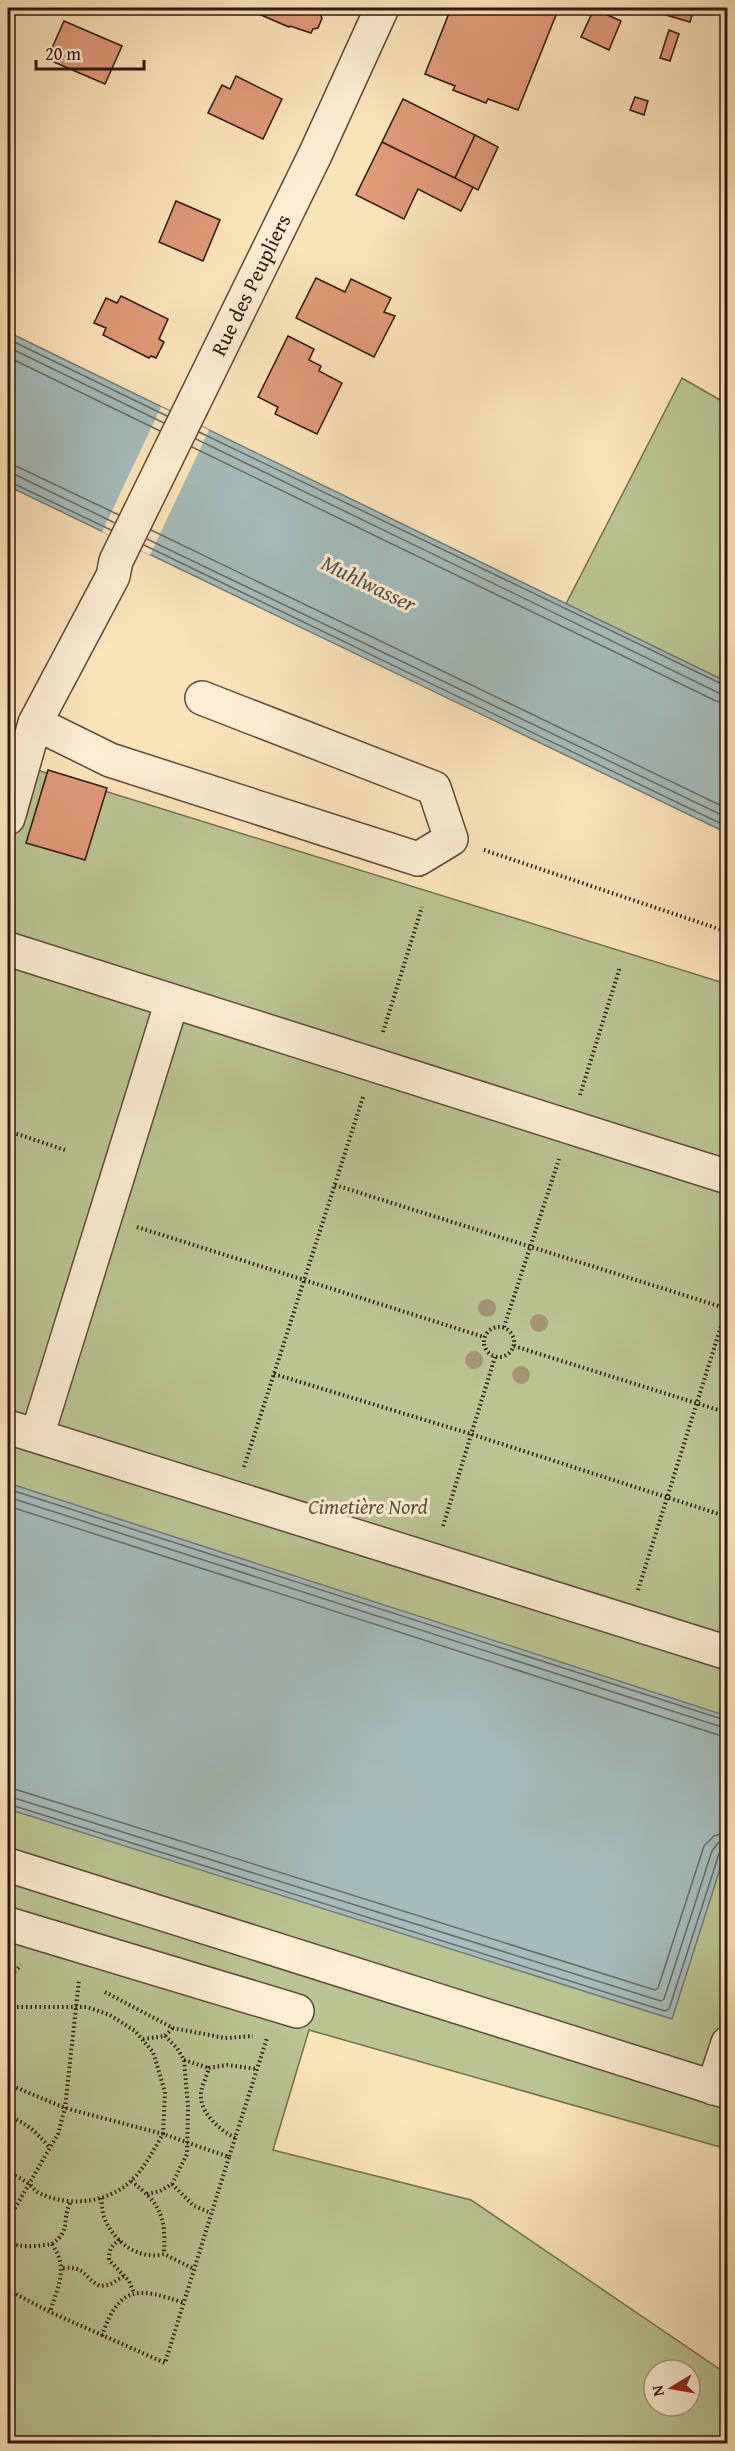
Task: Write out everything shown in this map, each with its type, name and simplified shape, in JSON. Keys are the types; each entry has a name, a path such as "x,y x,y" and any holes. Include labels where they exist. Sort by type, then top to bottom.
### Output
{"street":[{"name":"Rue des Peupliers","path":"8,818 21,723 113,576 116,561 315,155 382,8"},
{"path":"21,723 104,758 418,859 452,839 434,788 202,698"},
{"path":"8,949 728,1177"},
{"path":"172,1000 105,1217 22,1432 233,1500 728,1653"},
{"path":"8,1865 720,2090 728,2043"},
{"path":"8,1924 282,2014"}],"path":[{"path":"452,839 728,932"},
{"path":"233,1500 422,907"},
{"path":"504,1327 620,967"},
{"path":"8,1131 65,1150"},
{"path":"335,1185 530,1248 727,1307 627,1622"},
{"path":"105,1217 484,1337"},
{"path":"504,1327 513,1334 514,1346 506,1356 495,1357 486,1349 484,1337 492,1328 504,1327"},
{"path":"514,1346 728,1413"},
{"path":"432,1561 495,1357"},
{"path":"274,1374 471,1434 728,1517"},
{"path":"8,1978 28,1958"},
{"path":"8,2220 58,2134 65,2108 80,1972 86,1979"},
{"path":"102,1991 173,2028 225,2038 253,2036 282,2014"},
{"path":"8,2007 87,2007 110,2014 135,2031 153,2052 165,2092 163,2134 147,2161 131,2181 121,2189 100,2198 70,2203 36,2192 29,2184 8,2173 8,2162"},
{"path":"8,2290 50,2312 165,2363 257,2069 282,2014"},
{"path":"142,2039 165,2036 173,2028"},
{"path":"147,2193 160,2191 172,2184 187,2154 188,2107 184,2060 177,2048 165,2036"},
{"path":"184,2060 209,2068 227,2065 257,2069"},
{"path":"209,2068 201,2092 203,2108 220,2129 235,2138"},
{"path":"8,2084 65,2108 163,2134 229,2157"},
{"path":"8,2116 20,2120 37,2133 50,2148"},
{"path":"131,2181 147,2193 162,2217 165,2227 164,2254"},
{"path":"172,2184 194,2206 211,2213"},
{"path":"100,2198 104,2217 120,2240 138,2254 154,2257 164,2254 194,2269"},
{"path":"8,2241 34,2247 52,2244 64,2235 66,2226 64,2216 70,2203"},
{"path":"120,2240 113,2244 110,2250 110,2260 129,2281 134,2293"},
{"path":"50,2312 63,2268 60,2257 52,2244"},
{"path":"63,2268 75,2267 84,2271 100,2286 109,2285 124,2276"},
{"path":"102,2336 108,2317 116,2305 134,2293 147,2292 183,2303"}],"green space":[{"path":"682,378 727,404 727,682 566,604"},
{"name":"Cimetière Nord","path":"8,761 727,984 727,2149 309,2030 273,2150 471,2200 718,2368 727,2370 727,2443 8,2443"}],"water":[{"name":"Muhlwasser","path":"8,332 727,682 727,833 8,486"},
{"path":"8,1483 727,1716 727,1847 672,2019 8,1809"}],"pier":[{"path":"161,407 209,430 150,555 102,532"}],"building":[{"path":"263,8 321,8 319,12 322,18 318,28 313,29 311,33 289,27 261,15"},
{"path":"451,8 550,8 558,10 518,110 488,99 486,103 453,90 455,86 425,74"},
{"path":"645,8 694,8 690,22"},
{"path":"594,9 621,21 609,50 581,37"},
{"path":"64,21 122,46 105,84 47,59"},
{"path":"669,30 679,34 670,61 660,58"},
{"path":"236,76 282,99 263,139 208,113 222,85 230,89"},
{"path":"635,97 648,101 644,115 630,110"},
{"path":"403,99 475,135 455,178 382,142"},
{"path":"475,135 498,147 478,190 455,178"},
{"path":"382,142 473,187 461,211 418,189 404,219 356,195"},
{"path":"176,201 220,220 203,261 159,242"},
{"path":"316,278 345,292 351,279 391,298 384,312 395,316 374,357 296,318"},
{"path":"121,296 168,319 159,339 164,342 156,358 151,356 149,358 103,335 106,328 94,323 106,298 117,303"},
{"path":"288,336 314,349 309,360 321,366 319,371 342,383 317,434 275,414 278,407 258,397"},
{"path":"48,770 107,788 85,860 26,843"}]}
